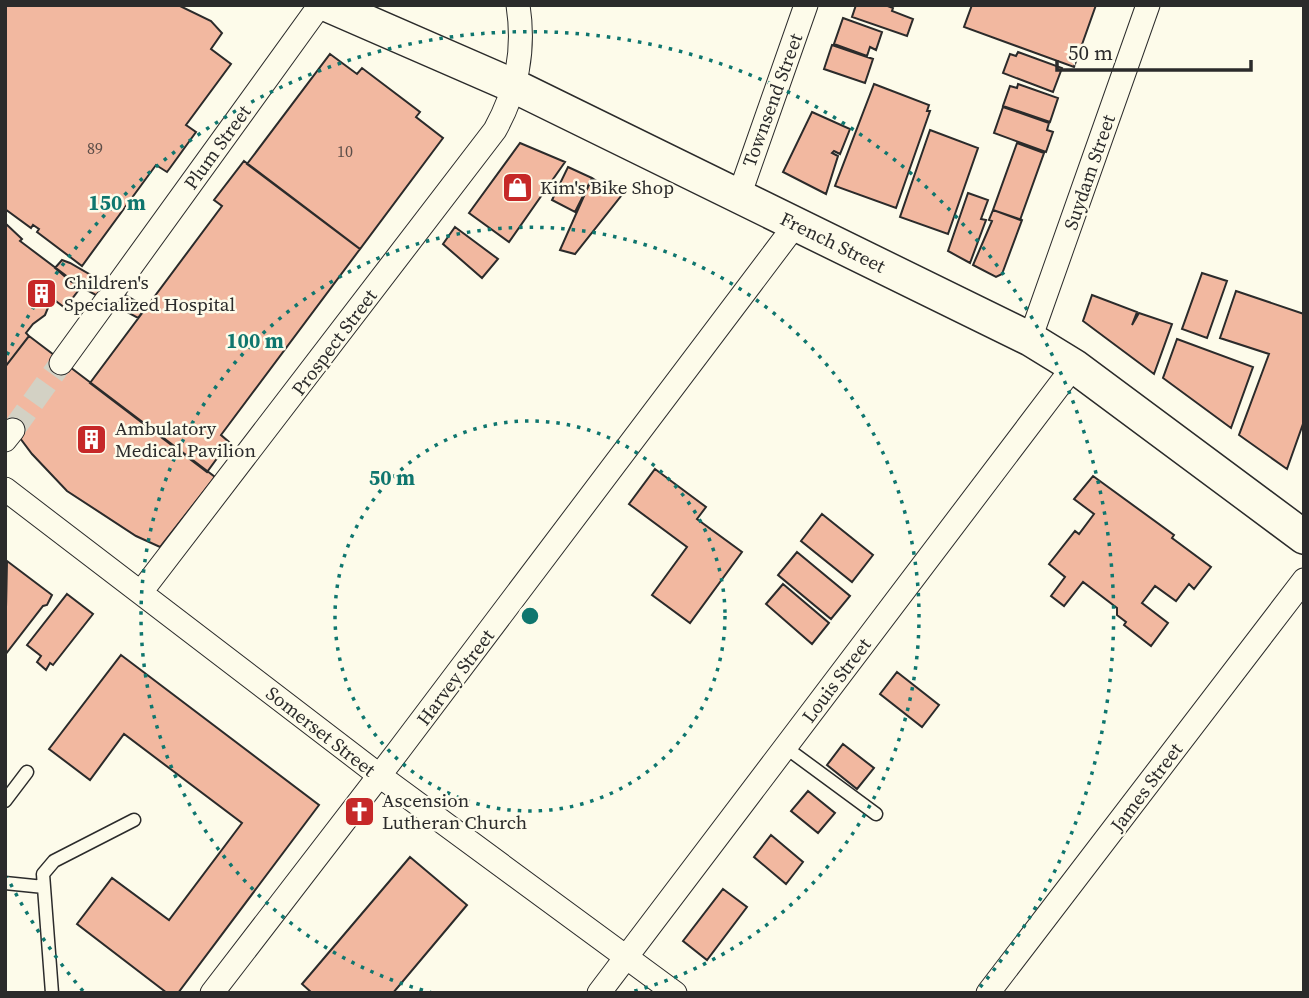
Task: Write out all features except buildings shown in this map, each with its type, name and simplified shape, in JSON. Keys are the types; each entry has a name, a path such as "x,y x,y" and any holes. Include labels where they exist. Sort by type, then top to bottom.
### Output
{"main road":[{"name":"French Street","path":"328,5 514,86 1030,339 1074,366 1303,534"}],"street":[{"name":"Plum Street","path":"61,363 320,5"},
{"name":"Prospect Street","path":"142,592 495,130 508,108 521,62 522,33 518,5"},
{"name":"Townsend Street","path":"738,196 806,5"},
{"name":"Suydam Street","path":"1030,339 1148,5"},
{"name":"Harvey Street","path":"212,993 380,776 796,225"},
{"name":"Louis Street","path":"599,993 1074,366"},
{"name":"Somerset Street","path":"5,489 380,776 675,993"},
{"name":"James Street","path":"988,993 1304,580"}],"lane":[{"path":"785,747 876,814"},
{"path":"5,801 27,772"},
{"path":"52,993 43,874 54,861 134,820"},
{"path":"5,883 44,887"}],"tunnel":[{"path":"13,430 61,363"}],"place":[{"name":"Kim's Bike Shop","path":"517,187"},
{"name":"Children's Specialized Hospital","path":"41,293"},
{"name":"Ambulatory Medical Pavilion","path":"92,439"},
{"name":"Ascension Lutheran Church","path":"359,811"}]}
